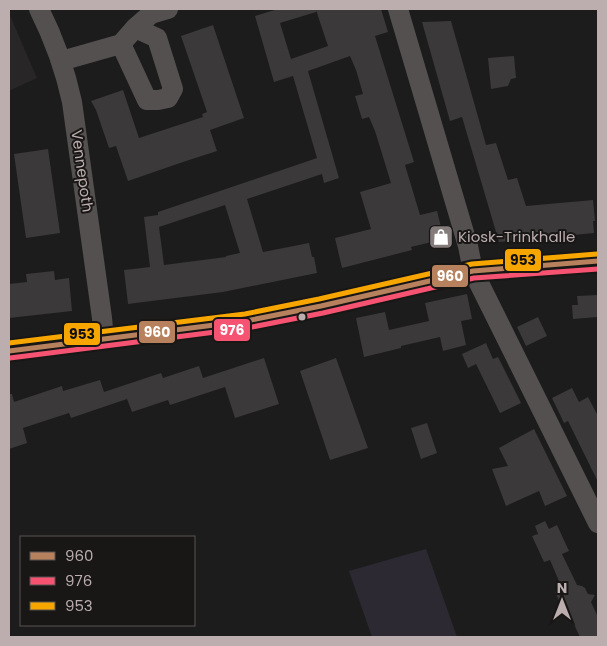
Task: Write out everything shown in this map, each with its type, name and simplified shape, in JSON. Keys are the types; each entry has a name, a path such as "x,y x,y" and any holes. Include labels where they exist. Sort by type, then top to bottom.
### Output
{"street":[{"name":"Vennepoth","path":"39,9 55,42 68,86 104,339"},
{"path":"62,61 121,44 151,14 168,9"},
{"path":"398,9 468,246 473,271 598,523"},
{"path":"121,44 147,100 168,98 173,89 158,38 135,28"},
{"path":"9,350 226,324 390,291 473,271 598,261"}],"shaded area":[{"path":"9,13 37,78 9,91"},
{"path":"426,549 457,637 372,637 349,571"}],"building":[{"path":"278,9 381,9 388,32 375,36 414,162 405,165 420,215 437,211 444,239 411,247 412,250 342,268 335,238 371,229 360,192 391,183 369,117 362,119 355,96 363,94 350,56 308,71 339,178 324,183 322,174 247,199 263,252 309,243 317,273 223,292 128,304 124,270 150,267 144,217 158,215 158,212 317,158 293,76 274,82 255,16","holes":["316,10 328,46 291,59 280,23 316,12","225,205 240,253 226,257 164,265 159,227"]},
{"path":"451,21 486,145 496,143 508,180 517,178 526,206 593,200 594,233 499,242 462,117 450,121 422,22"},
{"path":"213,25 244,118 210,130 217,151 128,181 116,146 109,148 91,101 123,90 139,138 203,117 202,114 207,112 181,36"},
{"path":"514,56 516,78 511,79 508,86 491,89 488,58"},
{"path":"48,149 60,233 26,238 14,154"},
{"path":"54,271 55,280 69,278 72,311 9,318 9,284 27,282 26,274"},
{"path":"467,294 472,319 461,321 466,345 443,351 440,337 364,357 356,318 385,312 389,330 429,321 425,303"},
{"path":"598,295 598,317 573,319 572,305 578,305 577,296"},
{"path":"538,317 547,336 526,346 517,327"},
{"path":"486,343 493,359 498,357 521,403 500,413 476,364 468,368 462,354"},
{"path":"264,358 279,404 235,418 225,387 170,405 168,400 132,412 127,399 71,418 69,413 23,428 27,443 9,449 9,394 12,394 14,402 62,386 63,391 100,380 104,392 161,373 163,378 199,366 203,378"},
{"path":"336,358 368,448 330,460 300,371"},
{"path":"572,388 579,402 588,397 598,416 598,482 568,421 564,423 552,398"},
{"path":"427,423 437,453 421,459 411,428"},
{"path":"534,429 567,496 545,506 539,491 506,506 492,469 508,466 499,448"},
{"path":"545,521 549,529 557,525 569,551 562,554 577,585 585,588 588,594 595,595 591,602 598,617 598,637 580,637 567,610 564,611 555,592 562,588 550,560 544,562 532,536 538,534 535,526"}],"transit line":[{"name":"953","path":"9,343 245,314 472,264 597,254"},
{"name":"960","path":"9,351 246,321 473,271 598,261"},
{"name":"976","path":"10,358 247,328 323,313 474,278 598,269"}],"place":[{"name":"Kiosk-Trinkhalle","path":"441,237"}]}
